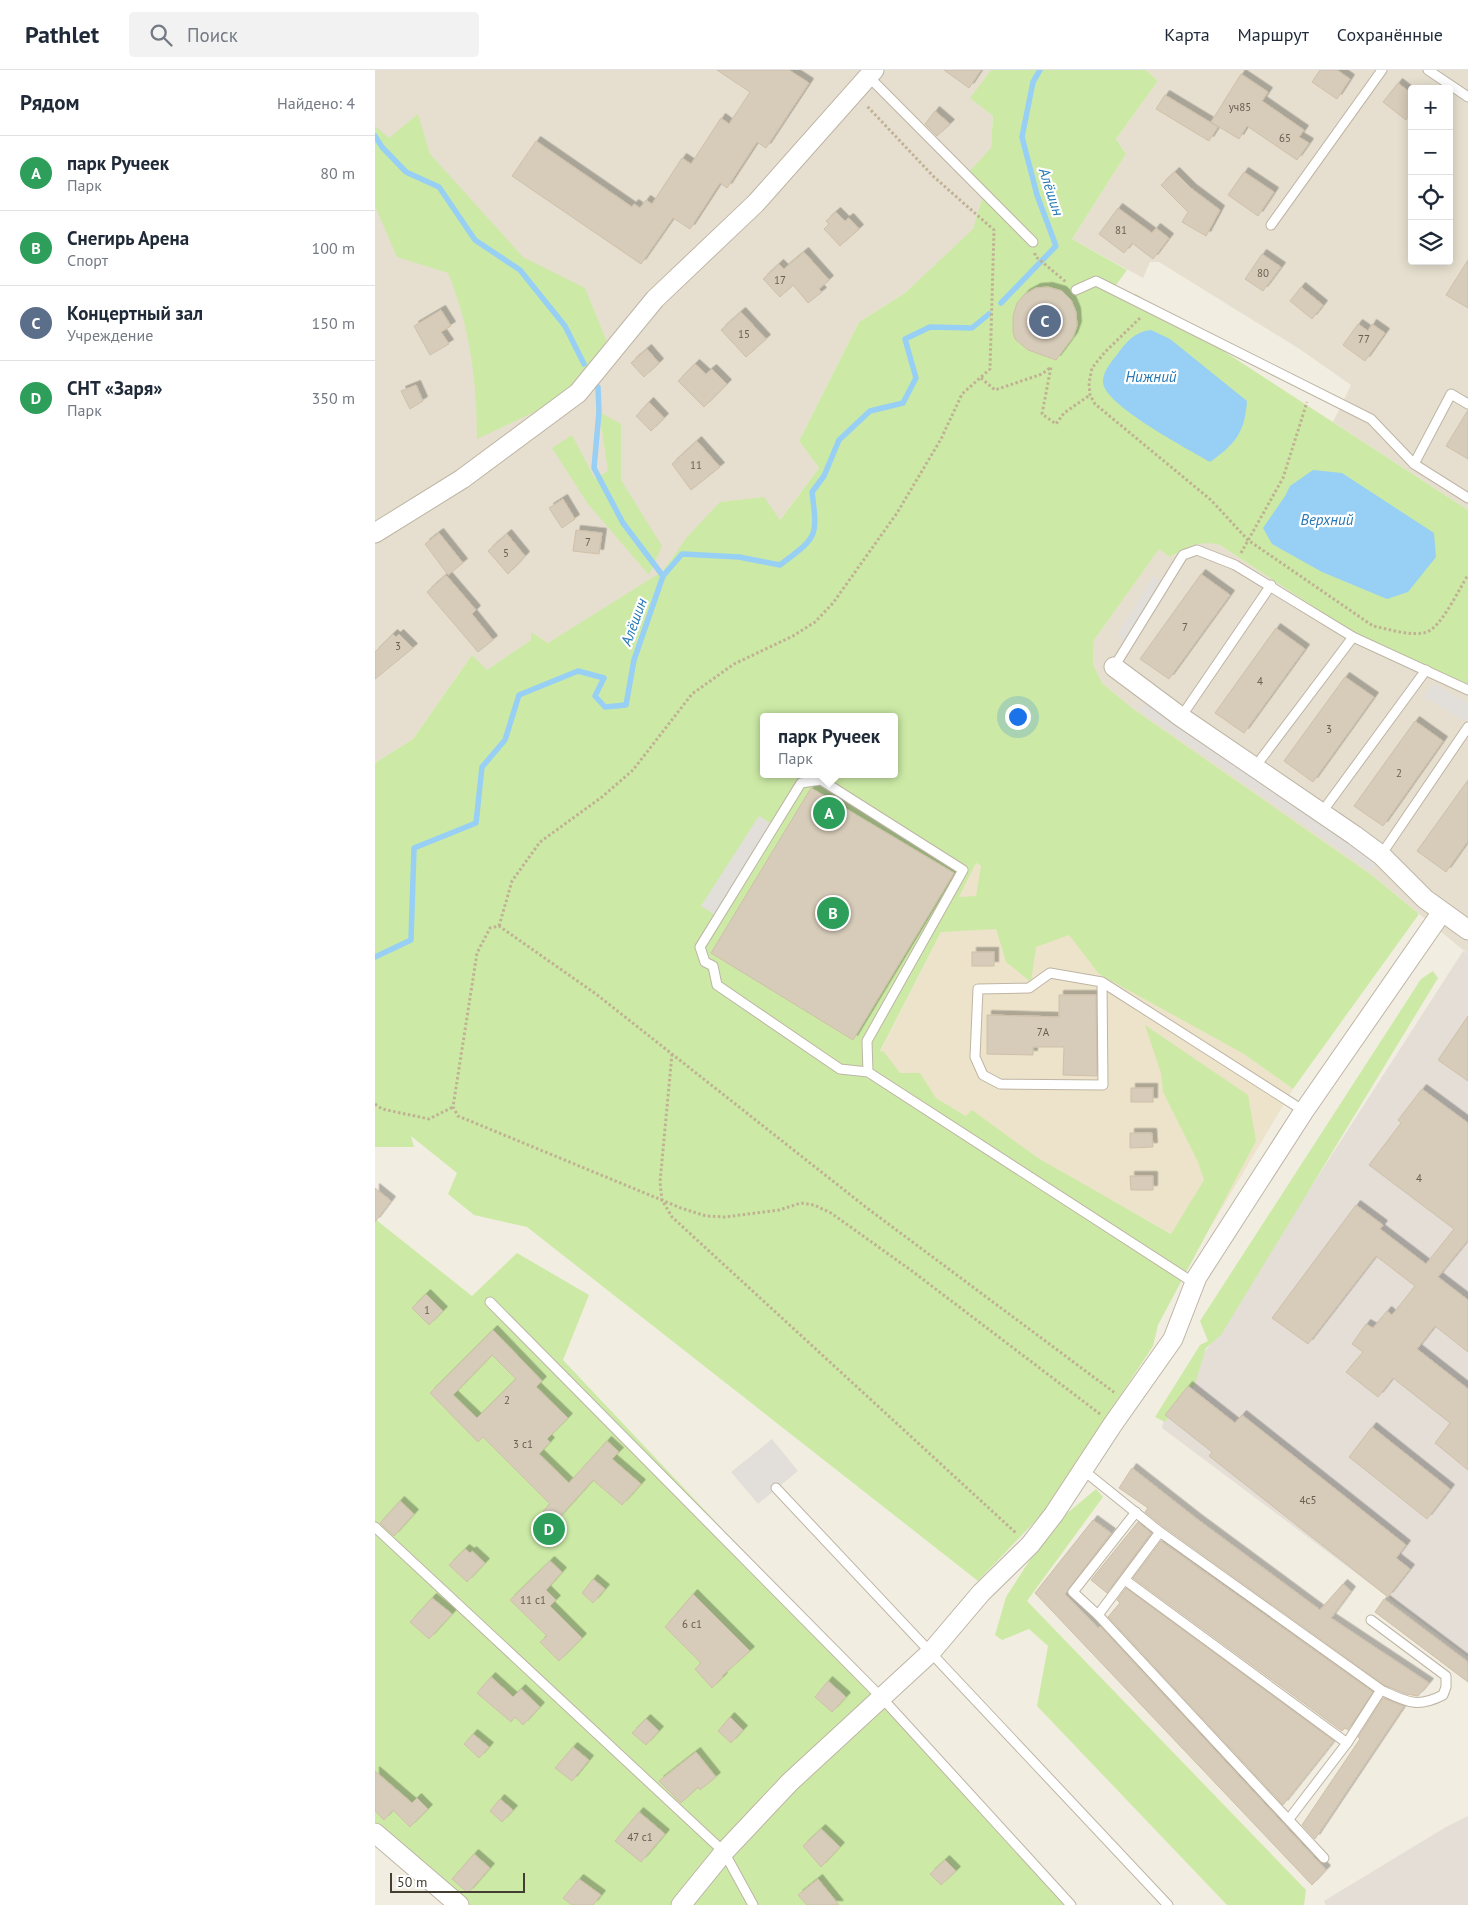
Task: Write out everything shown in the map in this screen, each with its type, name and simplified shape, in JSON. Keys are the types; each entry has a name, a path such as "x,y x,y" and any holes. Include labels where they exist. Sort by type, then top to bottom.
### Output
{"street":[{"path":"375,534 462,479 578,393 655,299 756,203 854,92 868,72"},
{"path":"1114,667 1181,717 1322,812 1381,855 1405,881 1442,912 1468,930"},
{"path":"681,1905 724,1852 790,1782 931,1652 981,1593 1030,1545 1055,1514 1082,1469 1127,1402 1173,1339 1194,1283 1304,1111 1442,912"},
{"path":"375,1833 459,1905"}],"lane":[{"path":"1271,225 1382,70"},
{"path":"1428,70 1468,97"},
{"path":"868,72 1033,242"},
{"path":"1076,290 1096,281 1371,419 1414,464 1468,498"},
{"path":"1414,464 1451,394 1468,404"},
{"path":"1114,667 1183,555 1197,550 1235,565 1353,637 1468,690"},
{"path":"1181,717 1271,586"},
{"path":"1255,767 1353,637"},
{"path":"1322,812 1426,670"},
{"path":"1381,855 1468,727"},
{"path":"868,1072 867,1041 963,870 821,780 801,783 700,946 705,962 713,966 717,986 840,1069 868,1072 1194,1283"},
{"path":"1102,982 1103,1084 1000,1084 983,1075 975,1057 978,989 1029,988 1050,973 1102,982 1304,1111"},
{"path":"490,1302 882,1698 1071,1905"},
{"path":"1082,1469 1160,1532 1381,1690 1414,1704 1443,1695 1446,1676 1371,1620"},
{"path":"776,1488 1168,1905"},
{"path":"1135,1512 1073,1592 1098,1615 1324,1858"},
{"path":"375,1527 724,1852 753,1905"},
{"path":"1098,1615 1160,1532"},
{"path":"1125,1580 1347,1743"},
{"path":"1289,1819 1347,1743 1381,1690"}],"path":[{"path":"499,926 512,881 540,842 602,797 633,770 692,694 734,664 793,636 815,622 833,603 897,513 941,439 962,394 990,369 995,230 934,177 854,92"},
{"path":"1035,256 1076,290"},
{"path":"1154,310 1135,320 1092,368 1089,383 1090,395 1095,404 1211,500 1248,540 1373,626 1391,630 1426,632 1437,626 1468,575"},
{"path":"981,378 995,390 1042,374 1051,367 1042,414 1056,424 1064,413 1090,395"},
{"path":"1235,565 1283,478 1311,390"},
{"path":"1113,1424 912,1271 831,1213 815,1205 801,1203 779,1210 725,1217 706,1216 474,1125 458,1116 453,1108 477,953 490,928 499,926 596,994 867,1208 1127,1402"},
{"path":"672,1054 660,1182 662,1200 671,1217 1030,1545"},
{"path":"375,1104 382,1109 429,1119 453,1108"}],"shaded area":[{"path":"375,70 991,70 971,98 993,116 990,170 973,230 905,293 859,322 799,441 819,468 779,521 548,643 537,636 487,671 472,655 413,739 375,763"},
{"path":"1146,70 1468,70 1468,510 1333,422 1351,385 1298,348 1159,262 1150,262 1143,278 1072,239 1126,154 1116,139 1158,81"},
{"path":"1207,542 1220,545 1355,634 1468,685 1468,954 1373,876 1132,708 1102,683 1093,664 1094,640 1159,548 1170,557 1192,544"},
{"path":"1154,576 1163,582 1126,641 1117,635"},
{"path":"1433,683 1468,704 1468,715 1464,721 1424,697"},
{"path":"1146,700 1379,860 1371,871 1139,710"},
{"path":"759,816 775,826 717,916 701,906"},
{"path":"976,863 1007,883 1293,1089 1198,1248 1097,1193 875,1062"},
{"path":"1463,951 1468,954 1468,1657 1162,1428 1165,1414"},
{"path":"772,1439 798,1471 758,1504 731,1472"},
{"path":"1468,1816 1468,1905 1326,1905 1324,1901 1446,1827"}],"green space":[{"path":"991,70 1146,70 1158,81 1116,139 1126,154 1072,239 1127,270 1110,293 1136,294 1468,510 1468,685 1355,634 1220,545 1206,543 1194,545 1170,557 1159,549 1094,640 1093,664 1102,683 1132,708 1373,876 1419,914 1293,1089 1244,1054 1099,974 1069,935 1036,947 1031,982 1006,962 996,929 941,932 880,1051 884,1052 900,1073 920,1073 936,1098 966,1116 972,1110 1038,1158 1171,1234 1204,1180 1198,1162 1163,1092 1161,1073 1145,1025 1248,1095 1256,1141 1158,1325 1153,1346 1043,1513 978,1581 527,1227 474,1215 448,1194 457,1173 411,1136 414,1147 375,1147 375,763 413,739 472,655 487,670 531,640 531,632 548,643 663,571 687,537 720,502 764,497 780,520 819,468 799,441 859,322 905,293 973,229 984,191 966,175 991,148 993,116 970,98","holes":["976,863 981,866 976,896 959,897"]},
{"path":"418,114 430,154 523,257 585,288 607,342 568,389 541,409 477,439 476,396 471,354 462,313 448,273 397,257 375,206 375,126 389,138"},
{"path":"599,412 621,424 621,480 662,546 649,575 588,504 552,448 572,435 595,479 608,471"},
{"path":"1433,971 1438,978 1221,1335 1206,1348 1195,1384 1165,1422 1155,1417 1200,1345 1208,1341 1200,1321 1421,979"},
{"path":"375,1219 472,1296 517,1253 589,1295 563,1360 882,1698 1071,1905 455,1905 375,1839"},
{"path":"1096,1489 1103,1497 1027,1601 1306,1890 1304,1905 1227,1905 1037,1706 1048,1646 1029,1629 1002,1640 995,1635 1006,1597 1052,1526"}],"water":[{"name":"Нижний","path":"1151,330 1170,339 1247,401 1244,422 1237,437 1210,462 1132,415 1108,392 1103,383 1104,376 1111,362 1127,342 1135,335"},
{"name":"Верхний","path":"1313,470 1342,473 1434,533 1436,557 1408,592 1387,599 1322,572 1272,544 1263,528 1290,486"}],"building":[{"path":"717,70 789,70 809,83 766,148 757,142 727,188 720,183 690,229 673,218 641,264 512,176 536,141 632,207 634,204 640,208 646,200 652,204 682,158 691,164 721,118 729,124 750,92"},
{"path":"944,70 981,70 969,88"},
{"path":"1320,70 1337,70 1350,79 1337,99 1312,82"},
{"path":"1241,74 1268,92 1262,101 1304,130 1299,137 1309,143 1297,160 1247,126 1239,139 1211,122"},
{"path":"1398,83 1408,91 1408,117 1406,120 1383,102"},
{"path":"1165,95 1218,127 1209,141 1156,109"},
{"path":"935,111 950,124 937,136 925,124"},
{"path":"1175,172 1192,189 1220,210 1206,236 1182,222 1188,212 1161,185"},
{"path":"1244,172 1274,192 1258,216 1228,195"},
{"path":"1118,208 1152,233 1156,228 1169,238 1153,259 1132,243 1124,253 1099,234"},
{"path":"836,212 845,221 849,218 859,229 840,246 824,229 829,224 826,221"},
{"path":"804,252 829,280 819,289 822,292 808,303 793,285 780,297 763,279 779,264 784,269"},
{"path":"1262,254 1281,267 1263,291 1245,279"},
{"path":"1468,260 1468,308 1446,295"},
{"path":"1048,287 1062,291 1071,300 1076,312 1077,326 1073,337 1056,360 1028,350 1015,339 1013,332 1013,316 1017,303 1025,294 1036,288"},
{"path":"1301,287 1323,305 1312,319 1290,301"},
{"path":"441,310 451,326 441,332 449,344 430,355 414,326"},
{"path":"741,312 766,339 746,357 721,330"},
{"path":"1358,324 1368,331 1372,324 1385,333 1365,361 1343,345"},
{"path":"647,349 659,363 644,377 631,363"},
{"path":"695,364 706,374 712,369 727,384 704,407 678,381"},
{"path":"416,385 423,401 410,409 401,391"},
{"path":"649,402 664,418 651,431 636,416"},
{"path":"1468,410 1468,459 1446,446"},
{"path":"697,441 720,467 691,490 672,464"},
{"path":"563,499 575,519 562,528 549,508"},
{"path":"576,530 602,533 599,554 573,551"},
{"path":"439,533 463,563 448,575 425,544"},
{"path":"507,534 525,556 508,574 488,551"},
{"path":"1201,574 1230,595 1169,679 1140,659"},
{"path":"446,575 476,610 472,614 493,640 478,652 427,592"},
{"path":"1276,628 1305,649 1244,733 1215,713"},
{"path":"393,634 396,637 399,634 413,648 375,679 375,652"},
{"path":"1345,677 1374,697 1313,782 1284,761"},
{"path":"1415,721 1443,741 1383,826 1354,806"},
{"path":"1468,780 1468,841 1446,872 1417,851"},
{"path":"811,788 954,873 853,1040 711,953"},
{"path":"972,952 994,952 994,966 972,966"},
{"path":"1059,995 1096,995 1097,1076 1063,1075 1064,1047 1033,1047 1033,1055 987,1054 987,1015 1059,1017"},
{"path":"1468,1016 1468,1081 1438,1060"},
{"path":"1131,1088 1153,1088 1153,1102 1131,1102"},
{"path":"1422,1089 1468,1123 1468,1240 1438,1277 1468,1300 1468,1352 1435,1326 1417,1349 1468,1389 1468,1470 1435,1443 1450,1423 1393,1378 1378,1397 1346,1372 1363,1352 1352,1344 1366,1324 1373,1328 1387,1311 1392,1315 1415,1286 1376,1256 1308,1344 1272,1318 1356,1205 1383,1225 1380,1229 1426,1264 1454,1229 1369,1165 1401,1123 1398,1120"},
{"path":"1130,1133 1152,1133 1153,1147 1130,1148"},
{"path":"1130,1176 1153,1176 1153,1190 1131,1190"},
{"path":"375,1188 391,1201 375,1222"},
{"path":"426,1294 443,1311 429,1325 412,1308"},
{"path":"493,1330 542,1381 536,1387 568,1418 547,1439 550,1442 539,1454 569,1483 607,1441 619,1452 612,1459 641,1484 622,1505 593,1480 555,1522 543,1511 550,1504 483,1437 478,1442 430,1393","holes":["492,1355 516,1379 477,1418 453,1395"]},
{"path":"1188,1386 1235,1423 1242,1415 1406,1545 1396,1558 1410,1569 1388,1597 1209,1456 1212,1452 1165,1415"},
{"path":"1372,1427 1450,1489 1427,1519 1349,1457"},
{"path":"1132,1468 1197,1519 1320,1610 1343,1584 1351,1591 1331,1618 1429,1683 1418,1696 1406,1694 1384,1685 1164,1527 1145,1512 1148,1508 1119,1488"},
{"path":"400,1501 414,1514 394,1536 380,1523"},
{"path":"1093,1520 1111,1533 1065,1594 1098,1628 1100,1626 1326,1870 1312,1885 1035,1593"},
{"path":"1138,1522 1151,1533 1107,1593 1091,1580"},
{"path":"1161,1541 1373,1692 1348,1730 1345,1728 1342,1731 1133,1578"},
{"path":"465,1549 470,1553 472,1551 485,1563 467,1582 449,1565"},
{"path":"550,1561 562,1572 546,1590 556,1600 550,1606 582,1638 559,1661 540,1642 547,1636 510,1600"},
{"path":"593,1579 605,1589 593,1603 582,1593"},
{"path":"1126,1588 1334,1741 1283,1805 1108,1617 1120,1603 1117,1600"},
{"path":"693,1594 750,1651 722,1676 712,1688 695,1669 701,1663 665,1627"},
{"path":"432,1598 452,1614 429,1639 410,1622"},
{"path":"1384,1599 1468,1662 1468,1682 1375,1612"},
{"path":"491,1677 513,1697 521,1689 540,1707 523,1725 515,1717 511,1722 477,1693"},
{"path":"828,1681 846,1697 832,1712 815,1697"},
{"path":"1383,1698 1404,1706 1315,1839 1302,1825 1360,1739 1358,1737"},
{"path":"730,1717 743,1730 731,1743 718,1731"},
{"path":"646,1719 659,1731 646,1745 632,1733"},
{"path":"473,1734 489,1747 479,1758 464,1744"},
{"path":"573,1747 589,1760 572,1781 555,1768"},
{"path":"696,1752 716,1777 700,1790 698,1787 681,1803 659,1781"},
{"path":"375,1771 412,1803 417,1798 428,1809 410,1827 393,1810 384,1820 375,1811"},
{"path":"500,1799 513,1810 502,1822 490,1811"},
{"path":"639,1812 665,1834 641,1862 615,1841"},
{"path":"821,1829 840,1847 821,1867 803,1846"},
{"path":"474,1854 490,1868 468,1893 452,1879"},
{"path":"945,1860 956,1871 941,1885 930,1874"},
{"path":"579,1879 601,1895 593,1905 572,1905 563,1898"},
{"path":"818,1879 839,1905 807,1905 798,1895"}],"waterway":[{"name":"Алёшин","path":"1001,303 1056,246 1037,195 1022,137 1033,82 1040,70"},
{"path":"375,136 382,147 406,172 439,187 475,240 520,270 565,326 584,364"},
{"name":"Алёшин","path":"375,957 411,940 414,848 476,823 482,767 505,740 519,695 578,671 604,678 595,696 605,707 626,705 634,660 663,576 682,554 739,557 780,565 792,556 808,542 812,535 815,519 812,492 824,476 839,440 870,411 903,403 916,378 905,339 930,327 972,328 989,314"},
{"path":"598,387 599,412 594,468 623,523 663,576"}],"place":[{"name":"Концертный зал","path":"1045,321"},
{"name":"парк Ручеек","path":"829,813"},
{"name":"Снегирь Арена","path":"833,913"},
{"name":"СНТ «Заря»","path":"549,1529"}]}
